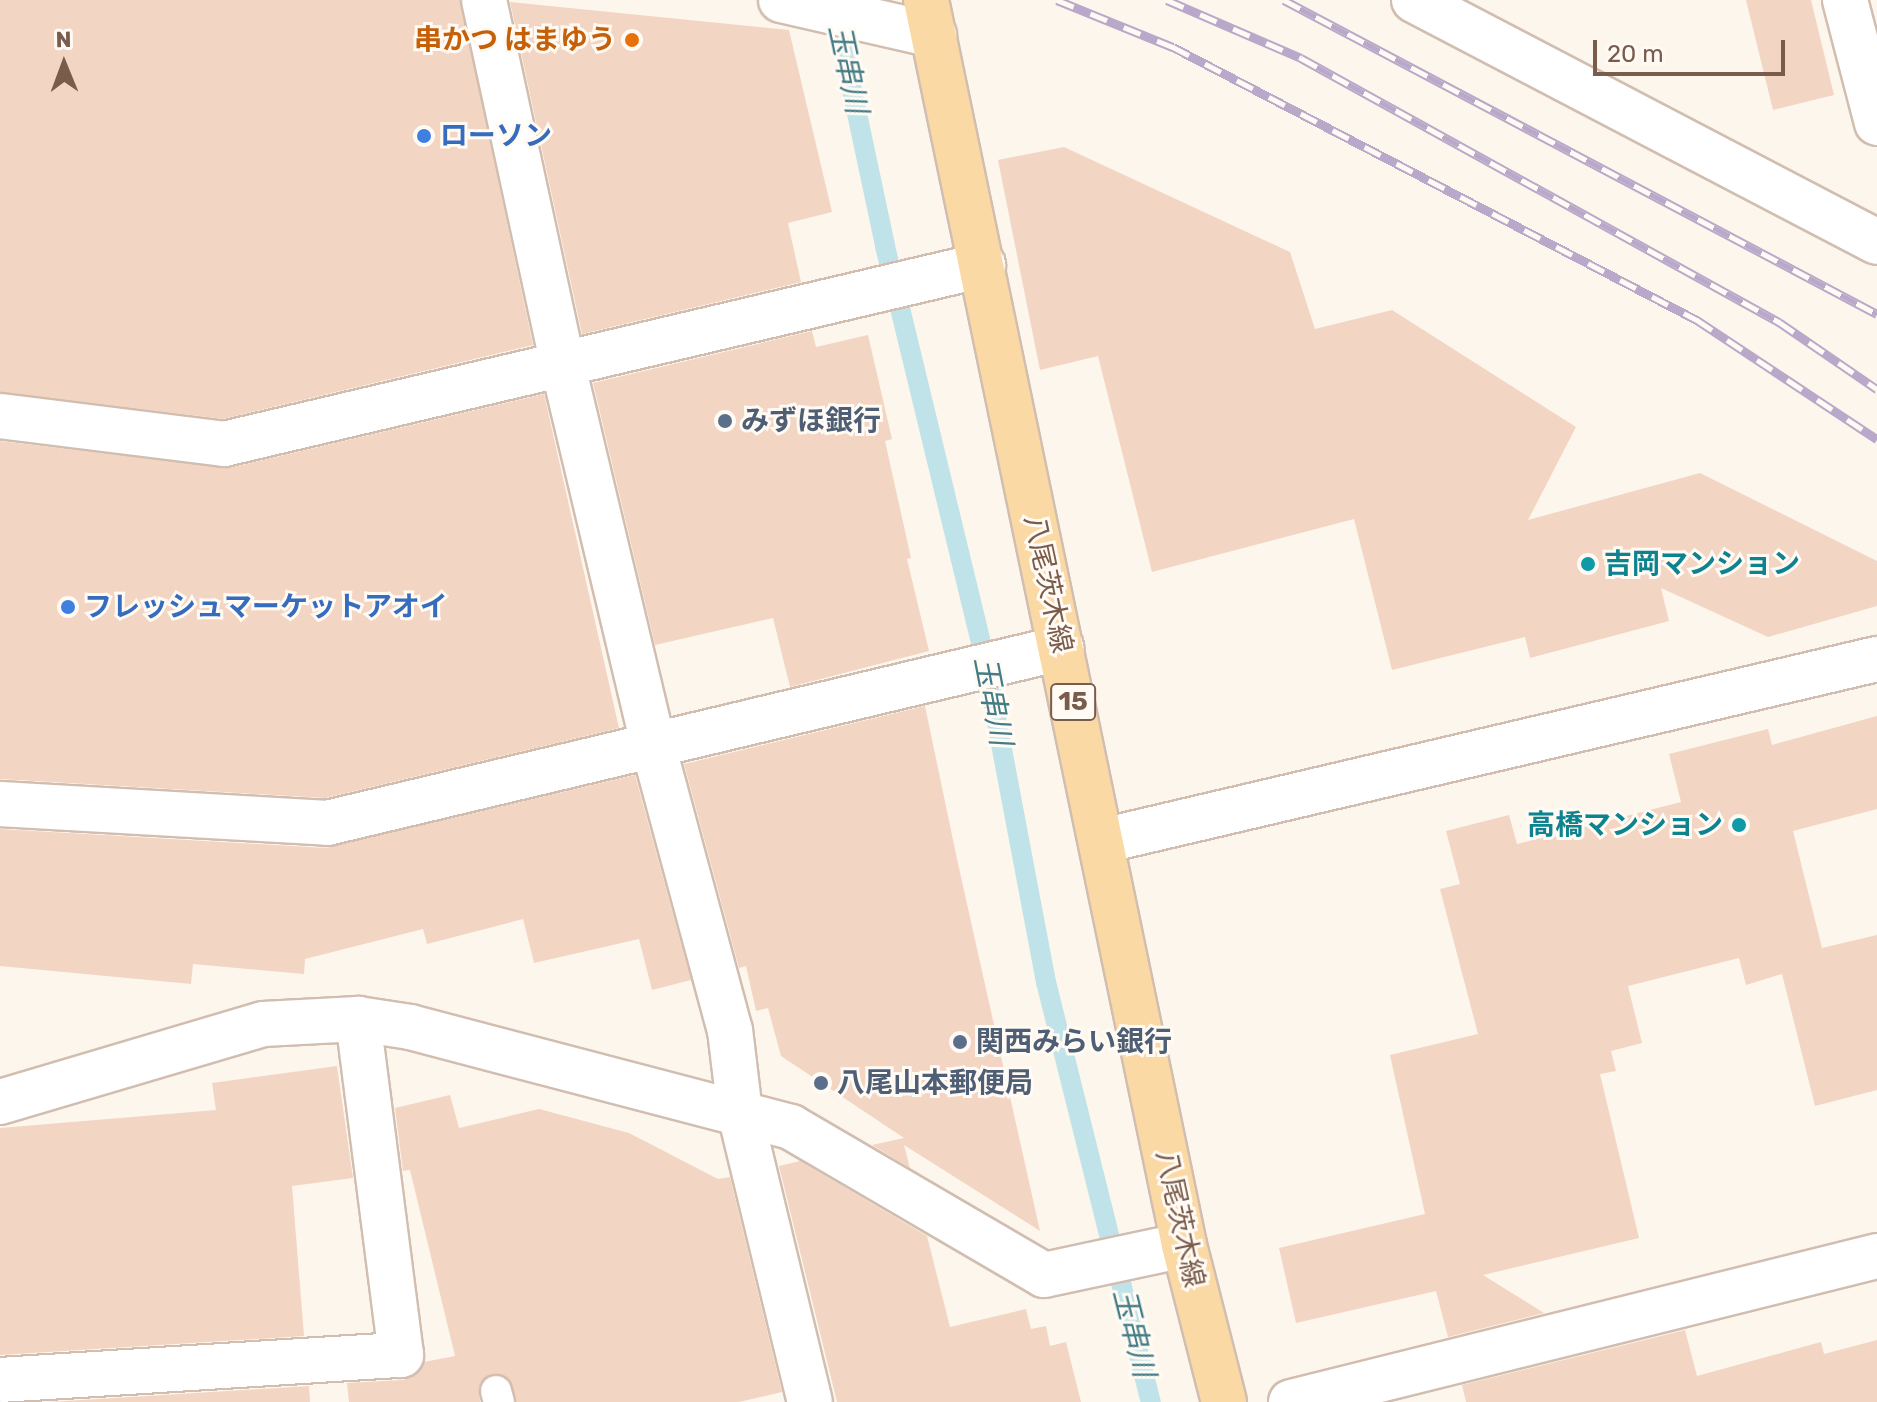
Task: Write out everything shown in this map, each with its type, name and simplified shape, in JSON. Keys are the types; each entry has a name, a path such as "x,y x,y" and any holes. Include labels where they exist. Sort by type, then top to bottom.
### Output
{"main road":[{"name":"八尾茨木線","path":"930,18 1102,841 1171,1248 1224,1402"}],"street":[{"path":"484,0 563,366 654,749 730,1030 740,1113 810,1402"},
{"path":"781,0 930,18"},
{"path":"1414,0 1877,242"},
{"path":"1845,0 1867,41 1877,123"},
{"path":"0,416 224,444 983,265"},
{"path":"0,804 327,823 654,749 1061,648"},
{"path":"1102,841 1877,659"},
{"path":"0,1380 401,1355 358,1019"},
{"path":"0,1102 263,1024 358,1019 410,1027 689,1104 740,1113 791,1127 1044,1275 1171,1248"},
{"path":"1291,1402 1877,1256"}],"building":[{"path":"0,0 460,0 533,345 223,419 0,392"},
{"path":"1746,0 1811,0 1834,95 1773,110"},
{"path":"510,2 789,30 832,212 788,223 801,282 582,334"},
{"path":"1064,147 1290,252 1315,329 1392,310 1576,427 1528,520 1700,473 1877,561 1877,606 1768,637 1661,588 1669,621 1530,658 1525,637 1392,670 1354,519 1152,572 1098,356 1040,370 998,160"},
{"path":"812,331 816,347 868,335 892,439 885,441 911,558 907,559 929,651 790,687 773,618 655,645 593,383"},
{"path":"544,394 619,728 325,798 0,779 0,441 229,468"},
{"path":"925,706 1040,1231 904,1145 910,1168 872,1145 904,1138 781,1056 768,1008 756,1011 746,966 739,968 684,764"},
{"path":"1877,716 1877,809 1793,831 1822,948 1877,935 1877,1090 1815,1106 1782,974 1746,985 1739,958 1628,986 1642,1043 1611,1051 1616,1071 1600,1074 1639,1238 1483,1275 1544,1313 1448,1337 1436,1291 1296,1323 1279,1248 1425,1214 1390,1055 1478,1034 1440,889 1460,884 1446,831 1509,815 1517,844 1681,802 1669,754 1768,729 1772,745"},
{"path":"635,775 691,980 652,990 639,939 534,963 523,919 427,944 423,929 305,959 304,974 193,964 191,984 0,966 0,829 326,848"},
{"path":"337,1066 353,1178 292,1186 304,1336 0,1355 0,1128 216,1110 212,1083"},
{"path":"450,1095 459,1128 539,1109 629,1133 718,1179 730,1177 782,1392 739,1402 516,1402 509,1379 492,1374 479,1386 480,1402 349,1402 347,1383 403,1380 416,1375 424,1362 455,1356 410,1170 403,1171 395,1108"},
{"path":"800,1161 927,1236 950,1327 1026,1309 1031,1329 1046,1326 1050,1346 1066,1342 1081,1402 837,1402 779,1166"},
{"path":"1685,1330 1697,1376 1821,1342 1824,1354 1877,1340 1877,1402 1466,1402 1462,1385"},
{"path":"309,1386 310,1402 49,1402"}],"waterway":[{"name":"玉串川","path":"835,10 885,246 984,654 1046,982 1151,1402"}],"railway":[{"path":"1057,0 1173,47 1697,320 1877,439"},
{"path":"1167,0 1301,58 1779,322 1877,389"},
{"path":"1284,0 1877,314"}],"place":[{"name":"串かつ はまゆう","path":"632,40"},
{"name":"ローソン","path":"424,136"},
{"name":"みずほ銀行","path":"725,421"},
{"name":"吉岡マンション","path":"1588,564"},
{"name":"フレッシュマーケットアオイ","path":"68,607"},
{"name":"高橋マンション","path":"1739,825"},
{"name":"関西みらい銀行","path":"960,1042"},
{"name":"八尾山本郵便局","path":"821,1083"}]}
